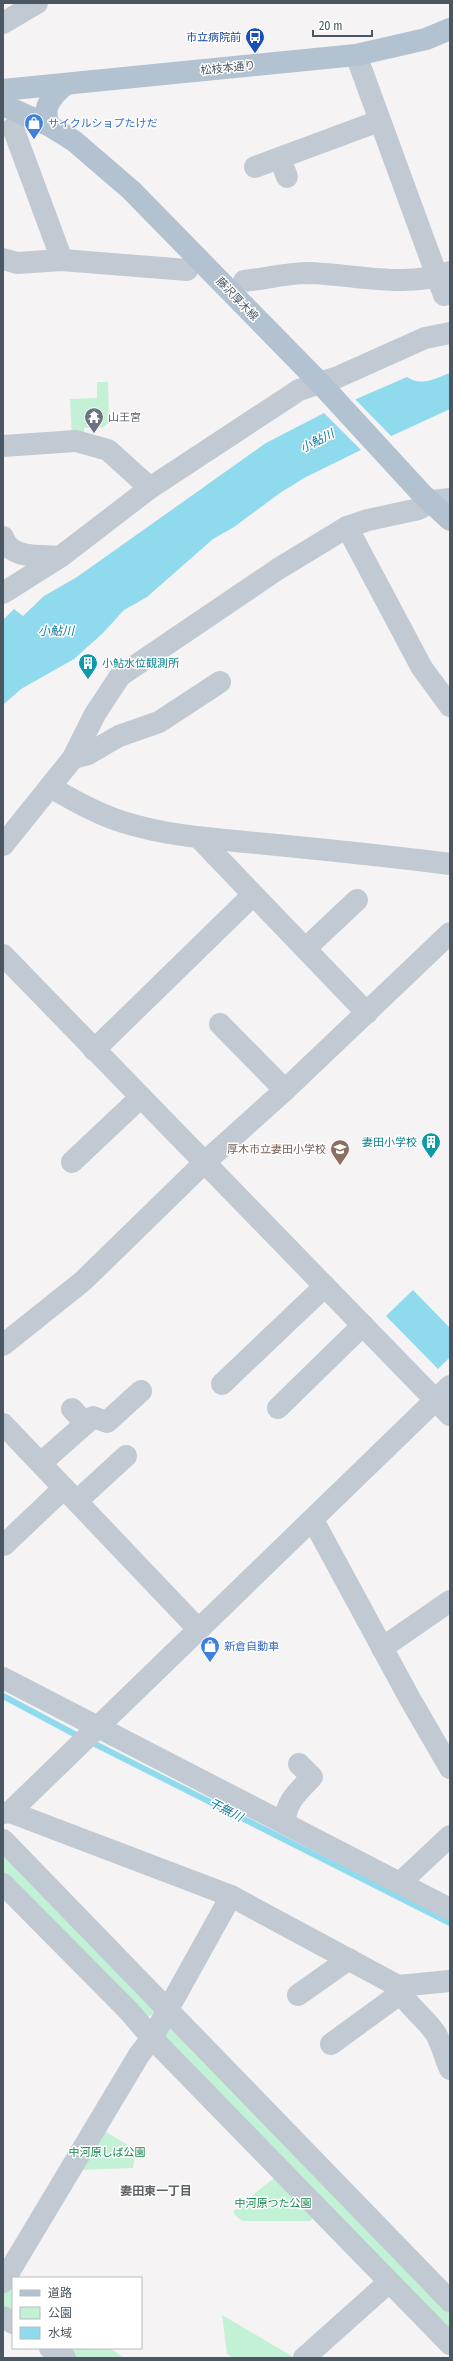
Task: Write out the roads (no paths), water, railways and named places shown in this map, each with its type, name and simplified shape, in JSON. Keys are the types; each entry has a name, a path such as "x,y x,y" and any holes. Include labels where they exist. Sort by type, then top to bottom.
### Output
{"main road":[{"name":"松枝本通り","path":"3,90 356,55 426,39 450,30"},
{"path":"50,126 45,116 48,102 54,92 66,84"},
{"name":"藤沢厚木線","path":"3,105 50,126 90,154 131,190 322,386 435,498 450,520"}],"street":[{"path":"3,23 37,3"},
{"path":"244,281 306,273 444,281 379,121 356,55"},
{"path":"255,167 284,167 379,121"},
{"path":"13,128 62,260"},
{"path":"3,259 18,263 62,260 187,270"},
{"path":"3,593 60,557 150,488 299,390 322,386 338,377 425,338 450,333"},
{"path":"3,446 76,441 108,450 150,488"},
{"path":"3,845 73,758 95,714 120,676 264,578 347,527 368,520 419,509 435,498"},
{"path":"347,527 422,668 450,706"},
{"path":"3,537 5,544 17,554 60,557"},
{"path":"235,613 270,588 264,578"},
{"path":"73,758 88,754 119,736 159,722 220,682"},
{"path":"50,787 88,808 123,822 200,839 384,855 450,864"},
{"path":"200,839 367,1013"},
{"path":"94,1050 253,895"},
{"path":"306,948 357,900"},
{"path":"3,1345 83,1281 205,1162 285,1090 450,933"},
{"path":"3,955 363,1325 445,1400 313,1520 95,1730 6,1813 231,1896 349,1959 400,1989 418,2016 436,2034 450,2069"},
{"path":"224,1035 285,1090"},
{"path":"72,1162 141,1097"},
{"path":"222,1384 256,1363 325,1286"},
{"path":"292,1402 363,1325"},
{"path":"41,1463 78,1416 93,1417 107,1422 141,1392"},
{"path":"3,1424 199,1630"},
{"path":"4,1545 70,1494 126,1456"},
{"path":"313,1520 382,1648 450,1768"},
{"path":"382,1648 450,1602"},
{"path":"3,1678 95,1730 284,1822 450,1909"},
{"path":"284,1822 286,1808 291,1799 312,1777"},
{"path":"401,1882 450,1836"},
{"path":"3,1840 450,2301"},
{"path":"3,1884 128,2010 152,2038 450,2344"},
{"path":"3,2282 139,2055 152,2038 231,1896"},
{"path":"298,1995 349,1959"},
{"path":"331,2044 400,1989 450,1981"},
{"path":"304,2358 389,2282"},
{"path":"3,2317 12,2322"},
{"path":"52,2349 65,2358"}],"water":[{"name":"小鮎川","path":"450,373 450,409 304,478 280,493 234,527 213,539 147,597 124,610 103,633 74,659 21,689 3,705 3,620 14,609 23,616 44,596 77,577 266,443 324,413 407,377 412,380 428,381"},
{"path":"413,1290 450,1328 450,1357 438,1369 386,1316"}],"waterway":[{"name":"干無川","path":"3,1696 80,1737"},
{"name":"干無川","path":"89,1741 450,1923"}],"place":[{"name":"市立病院前","path":"255,54"},
{"name":"サイクルショプたけだ","path":"34,140"},
{"name":"山王宮","path":"94,434"},
{"name":"小鮎水位観測所","path":"88,680"},
{"name":"妻田小学校","path":"431,1159"},
{"name":"厚木市立妻田小学校","path":"340,1166"},
{"name":"新倉自動車","path":"210,1663"}],"district":[{"name":"妻田東一丁目","path":"156,2191"}],"park label":[{"name":"中河原しば公園","path":"107,2152"},
{"name":"中河原つた公園","path":"273,2203"}]}
